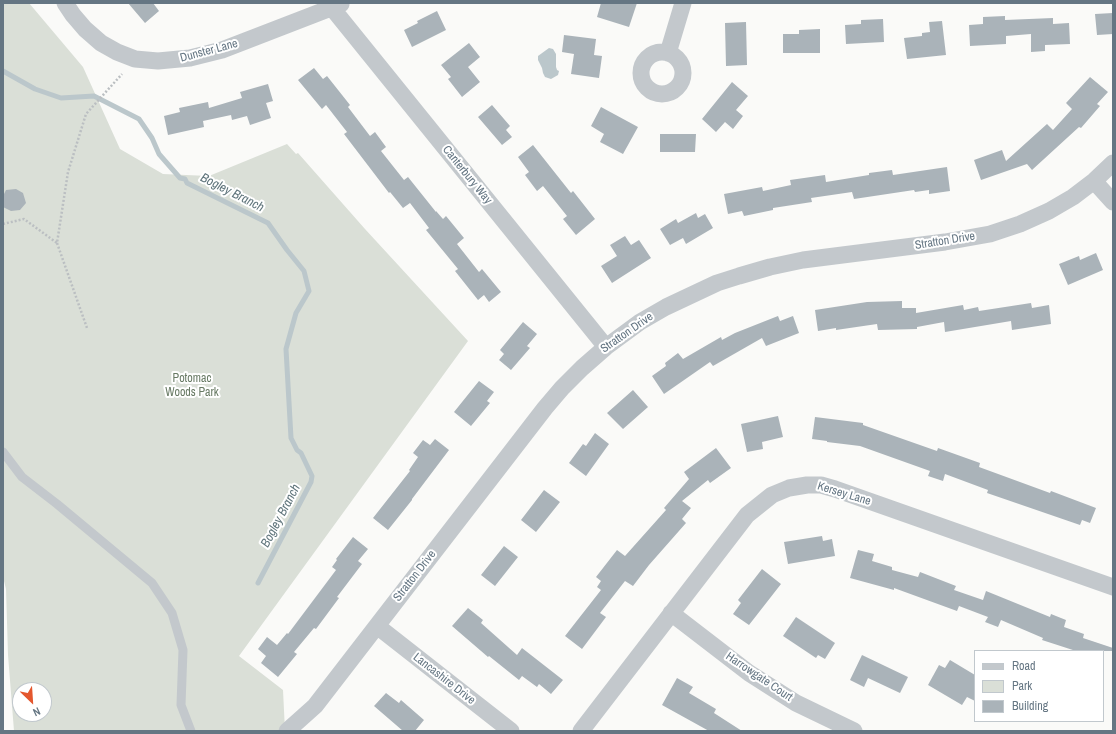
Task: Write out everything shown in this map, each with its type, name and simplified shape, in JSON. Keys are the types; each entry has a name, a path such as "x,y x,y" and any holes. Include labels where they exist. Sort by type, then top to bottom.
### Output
{"street":[{"name":"Dunster Lane","path":"65,3 84,29 117,52 135,59 158,61 190,58 222,50 334,4"},
{"path":"668,52 683,3"},
{"name":"Canterbury Way","path":"334,4 606,347"},
{"name":"Stratton Drive","path":"287,731 315,706 545,408 582,368 606,347 640,322 666,307 717,283 770,267 803,260 945,242 990,234 1020,224 1073,197 1094,181 1113,163"},
{"path":"1094,181 1113,202"},
{"name":"Kersey Lane","path":"581,731 747,515 772,495 789,488 807,485 821,485 835,489 1113,587"},
{"name":"Harrowgate Court","path":"671,613 749,673 796,703 854,731"},
{"name":"Lancashire Drive","path":"377,626 512,731"}],"lane":[{"path":"3,452 22,477 152,583 172,613 183,650 181,705 191,731"}],"path":[{"path":"87,328 57,243 68,172 86,114 122,74"},
{"path":"3,224 24,219 57,243"}],"green space":[{"name":"Potomac Woods Park","path":"3,3 29,3 83,67 120,149 163,174 209,176 287,144 296,154 298,153 365,229 468,341 239,656 283,690 285,731 14,731 13,722 52,722 52,682 12,682 12,706 8,655 6,589 3,577"}],"shaded area":[{"path":"549,48 553,49 556,54 556,67 559,71 558,75 551,79 545,77 538,60 538,56"}],"building":[{"path":"128,3 153,3 159,11 145,23"},
{"path":"601,3 637,3 629,27 597,17"},
{"path":"437,11 446,30 412,47 404,30 418,23 417,21"},
{"path":"1113,13 1113,34 1097,35 1095,14"},
{"path":"1005,16 1005,20 1053,18 1053,24 1069,23 1070,44 1045,45 1045,51 1031,52 1031,34 1006,36 1006,44 970,46 969,25 983,24 983,17"},
{"path":"883,19 884,42 846,44 845,25 861,24 861,20"},
{"path":"942,21 946,55 907,59 904,38 922,36 922,33 930,32 929,22"},
{"path":"746,22 747,65 726,66 725,23"},
{"path":"820,29 820,53 783,53 783,34 799,34 799,30"},
{"path":"564,35 596,39 594,55 602,56 599,78 571,74 574,54 562,52"},
{"path":"469,43 480,57 468,67 480,82 462,97 448,79 451,77 441,65"},
{"path":"314,68 323,79 327,76 350,105 348,107 370,136 375,132 386,147 381,151 404,180 408,177 436,212 443,219 446,216 464,238 457,244 479,272 482,269 501,292 489,302 484,295 478,300 455,271 458,269 426,230 429,228 410,203 403,208 390,192 389,193 344,134 347,132 326,105 322,109 298,80"},
{"path":"1090,77 1108,92 1097,104 1100,106 1081,128 1079,127 1032,170 1027,164 981,180 974,160 1002,150 1006,161 1047,124 1053,130 1072,109 1066,103"},
{"path":"732,82 748,96 736,110 743,116 733,129 725,122 716,132 702,119"},
{"path":"268,84 273,101 266,103 271,118 250,125 247,116 232,120 231,115 203,121 204,127 168,135 164,116 180,112 179,108 208,102 209,108 242,98 240,92"},
{"path":"492,105 510,126 506,130 512,137 502,145 478,117"},
{"path":"601,107 638,127 623,154 600,142 604,134 591,126"},
{"path":"660,134 696,134 695,152 660,152"},
{"path":"533,145 571,193 573,191 595,219 576,235 563,219 567,216 543,186 537,191 525,175 529,172 518,157"},
{"path":"947,167 950,191 929,194 929,190 915,192 914,190 854,199 852,192 811,198 812,202 773,208 773,210 744,216 742,211 728,214 724,194 762,187 763,191 791,185 790,180 825,175 826,182 892,170 893,175"},
{"path":"16,189 23,193 26,203 20,210 11,211 3,207 3,196 6,190"},
{"path":"696,213 698,218 705,214 713,228 686,244 683,238 670,245 660,229 676,219 678,223"},
{"path":"625,236 631,245 639,240 651,258 612,283 601,266 617,256 610,245"},
{"path":"1096,253 1103,270 1068,285 1059,264 1079,256 1080,260"},
{"path":"902,301 902,308 916,308 916,313 963,305 964,310 978,307 979,311 1031,303 1032,308 1049,305 1051,324 1012,330 1011,321 945,332 944,322 917,327 917,329 878,330 877,324 818,331 815,310 867,302"},
{"path":"778,316 780,321 793,316 799,333 766,346 762,338 713,366 710,362 664,394 652,376 666,366 665,363 678,353 683,359 721,337 722,340 735,333"},
{"path":"523,322 537,334 527,346 530,348 511,370 499,360 504,354 500,350"},
{"path":"479,381 494,392 487,401 490,403 471,426 454,412"},
{"path":"633,390 648,407 623,429 607,413"},
{"path":"778,416 783,437 762,442 763,449 747,452 741,424"},
{"path":"815,417 863,423 863,425 937,451 938,448 980,463 979,467 1096,508 1090,523 1082,520 1080,525 987,493 988,490 945,474 943,481 928,476 930,471 860,446 812,439"},
{"path":"595,433 609,444 586,476 569,463 583,444 586,446"},
{"path":"435,439 449,450 388,530 373,518 410,471 409,470 418,457 413,453 423,440 430,445"},
{"path":"716,448 731,468 710,483 708,480 682,501 691,508 682,519 686,523 649,565 633,586 625,581 600,613 606,617 582,649 565,636 601,590 597,587 601,581 596,577 617,550 625,556 666,510 664,508 689,479 684,472"},
{"path":"544,490 560,502 536,532 521,520"},
{"path":"822,536 823,541 832,539 835,556 788,564 784,542"},
{"path":"353,537 368,549 358,561 362,564 337,597 339,598 316,629 314,628 294,652 297,654 278,677 261,663 266,656 258,649 267,637 277,645 287,633 288,634 336,570 332,567 337,560 336,559"},
{"path":"504,546 518,557 495,586 481,575"},
{"path":"858,550 874,554 872,561 892,567 892,570 918,577 920,572 956,586 954,590 983,600 986,591 1050,617 1051,614 1066,620 1064,627 1084,634 1083,638 1113,648 1113,651 1073,650 1042,640 1043,638 1001,620 998,627 985,622 988,617 959,606 957,611 894,588 894,590 850,578"},
{"path":"762,569 781,584 749,625 733,614 741,603 738,600"},
{"path":"468,608 483,620 481,623 517,655 522,648 563,680 551,694 539,684 537,687 522,676 519,680 489,656 488,657 452,626"},
{"path":"796,617 835,643 825,659 818,655 816,658 783,636"},
{"path":"862,655 908,677 900,693 868,678 864,687 850,680"},
{"path":"950,660 974,674 974,700 967,697 962,705 928,685 939,665 945,668"},
{"path":"677,678 693,687 689,693 716,709 714,713 742,731 709,731 662,705"},
{"path":"386,693 399,703 401,700 424,720 415,731 403,731 374,706"}],"waterway":[{"name":"Bogley Branch","path":"3,71 35,89 61,98 94,96 139,119 152,138 159,154 180,178 185,179 187,183 268,223 304,271 309,291 296,313 286,349 291,438 297,450 301,453 312,476 311,482 258,583"}]}
